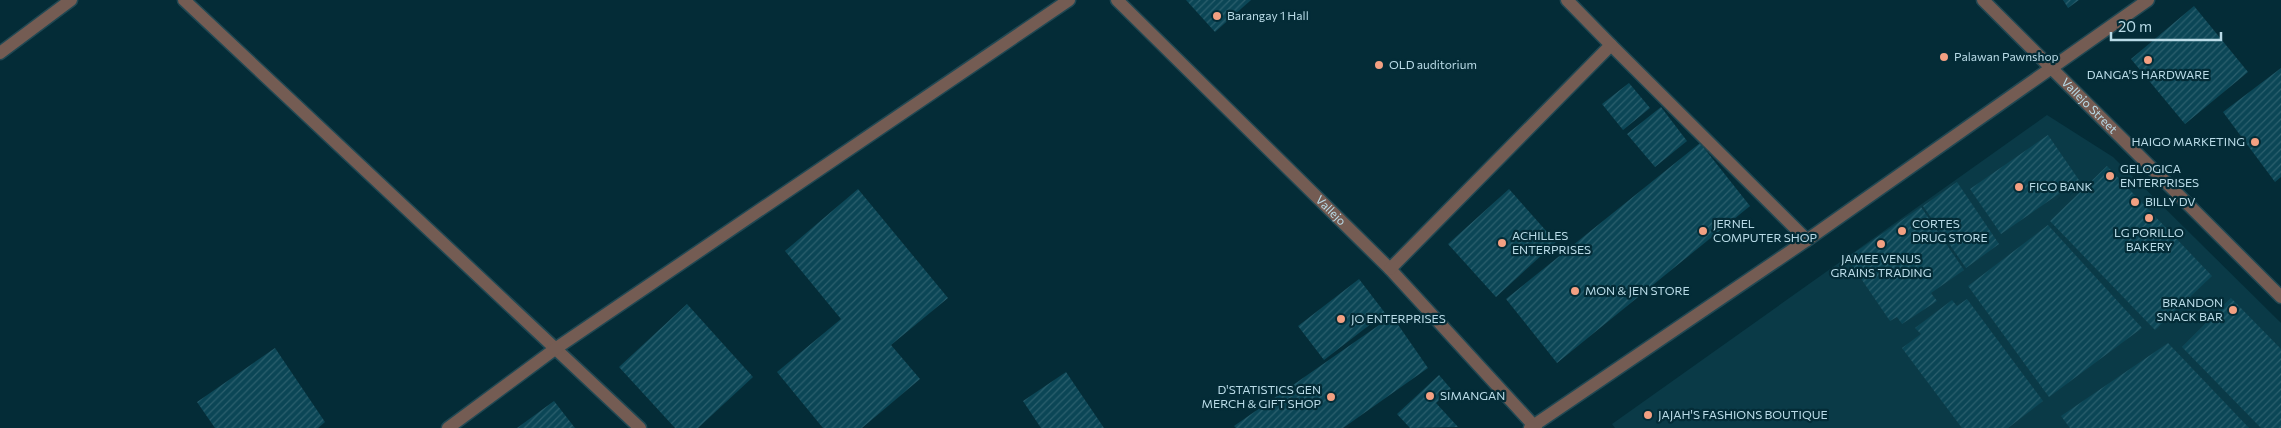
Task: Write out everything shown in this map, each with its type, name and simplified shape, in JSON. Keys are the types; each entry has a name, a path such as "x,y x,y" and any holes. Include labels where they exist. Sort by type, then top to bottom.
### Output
{"street":[{"path":"0,53 71,0"},
{"path":"184,0 640,428"},
{"path":"448,428 555,350 1069,0"},
{"name":"Vallejo","path":"1117,0 1390,269 1533,427"},
{"path":"1567,0 1808,240"},
{"name":"Vallejo Street","path":"1983,0 2281,297"},
{"path":"1533,427 1808,240 2148,0"},
{"path":"1390,269 1611,45"}],"shaded area":[{"path":"2047,115 2113,157 2281,323 2281,428 1615,428 1612,424"}],"building":[{"name":"Barangay 1 Hall","path":"1186,0 1251,0 1215,32"},
{"path":"2063,0 2079,0 2068,8"},
{"path":"2194,6 2248,72 2185,124 2131,59"},
{"path":"2281,68 2281,177 2275,182 2223,112"},
{"path":"1629,83 1650,108 1623,130 1602,104"},
{"path":"1661,107 1687,141 1655,167 1627,134"},
{"path":"2048,135 2079,180 2001,234 1970,189"},
{"path":"1700,143 1750,206 1557,363 1506,299"},
{"path":"2107,166 2212,276 2155,330 2050,221"},
{"path":"1957,182 1999,244 1966,268 1923,206"},
{"path":"858,189 948,298 891,345 920,379 862,428 823,428 777,372 841,319 785,251"},
{"name":"ACHILLES ENTERPRISES","path":"1509,189 1556,242 1496,297 1448,244"},
{"path":"1921,207 1964,270 1931,293 1937,301 1902,324 1897,317 1890,321 1847,258"},
{"path":"2048,225 2142,328 2049,397 1968,286"},
{"name":"JO ENTERPRISES","path":"1359,279 1385,313 1324,360 1298,326"},
{"path":"2231,298 2281,349 2281,428 2261,428 2182,347"},
{"path":"1967,299 2043,401 2008,428 1962,428 1902,348 1921,334 1915,328 1952,300 1957,306"},
{"path":"687,304 753,377 698,428 675,428 619,367"},
{"name":"D'STATISTICS GEN MERCH & GIFT SHOP","path":"1392,316 1428,368 1343,428 1236,428 1234,426"},
{"path":"2168,343 2249,428 2070,428 2061,416"},
{"path":"275,348 325,422 318,428 215,428 197,402"},
{"path":"1066,372 1104,428 1041,428 1023,401"},
{"name":"SIMANGAN","path":"1439,375 1451,389 1436,403 1458,427 1410,428 1397,414"},
{"path":"554,401 575,428 517,428"}],"place":[{"name":"Barangay 1 Hall","path":"1217,16"},
{"name":"Palawan Pawnshop","path":"1944,57"},
{"name":"DANGA'S HARDWARE","path":"2148,60"},
{"name":"OLD auditorium","path":"1379,65"},
{"name":"HAIGO MARKETING","path":"2255,142"},
{"name":"GELOGICA ENTERPRISES","path":"2110,176"},
{"name":"FICO BANK","path":"2019,187"},
{"name":"BILLY DV","path":"2135,202"},
{"name":"LG PORILLO BAKERY","path":"2149,218"},
{"name":"JERNEL COMPUTER SHOP","path":"1703,231"},
{"name":"CORTES DRUG STORE","path":"1902,231"},
{"name":"ACHILLES ENTERPRISES","path":"1502,243"},
{"name":"JAMEE VENUS GRAINS TRADING","path":"1881,244"},
{"name":"MON & JEN STORE","path":"1575,291"},
{"name":"BRANDON SNACK BAR","path":"2233,310"},
{"name":"JO ENTERPRISES","path":"1341,319"},
{"name":"SIMANGAN","path":"1430,396"},
{"name":"D'STATISTICS GEN MERCH & GIFT SHOP","path":"1331,397"},
{"name":"JAJAH'S FASHIONS BOUTIQUE","path":"1648,415"}]}
